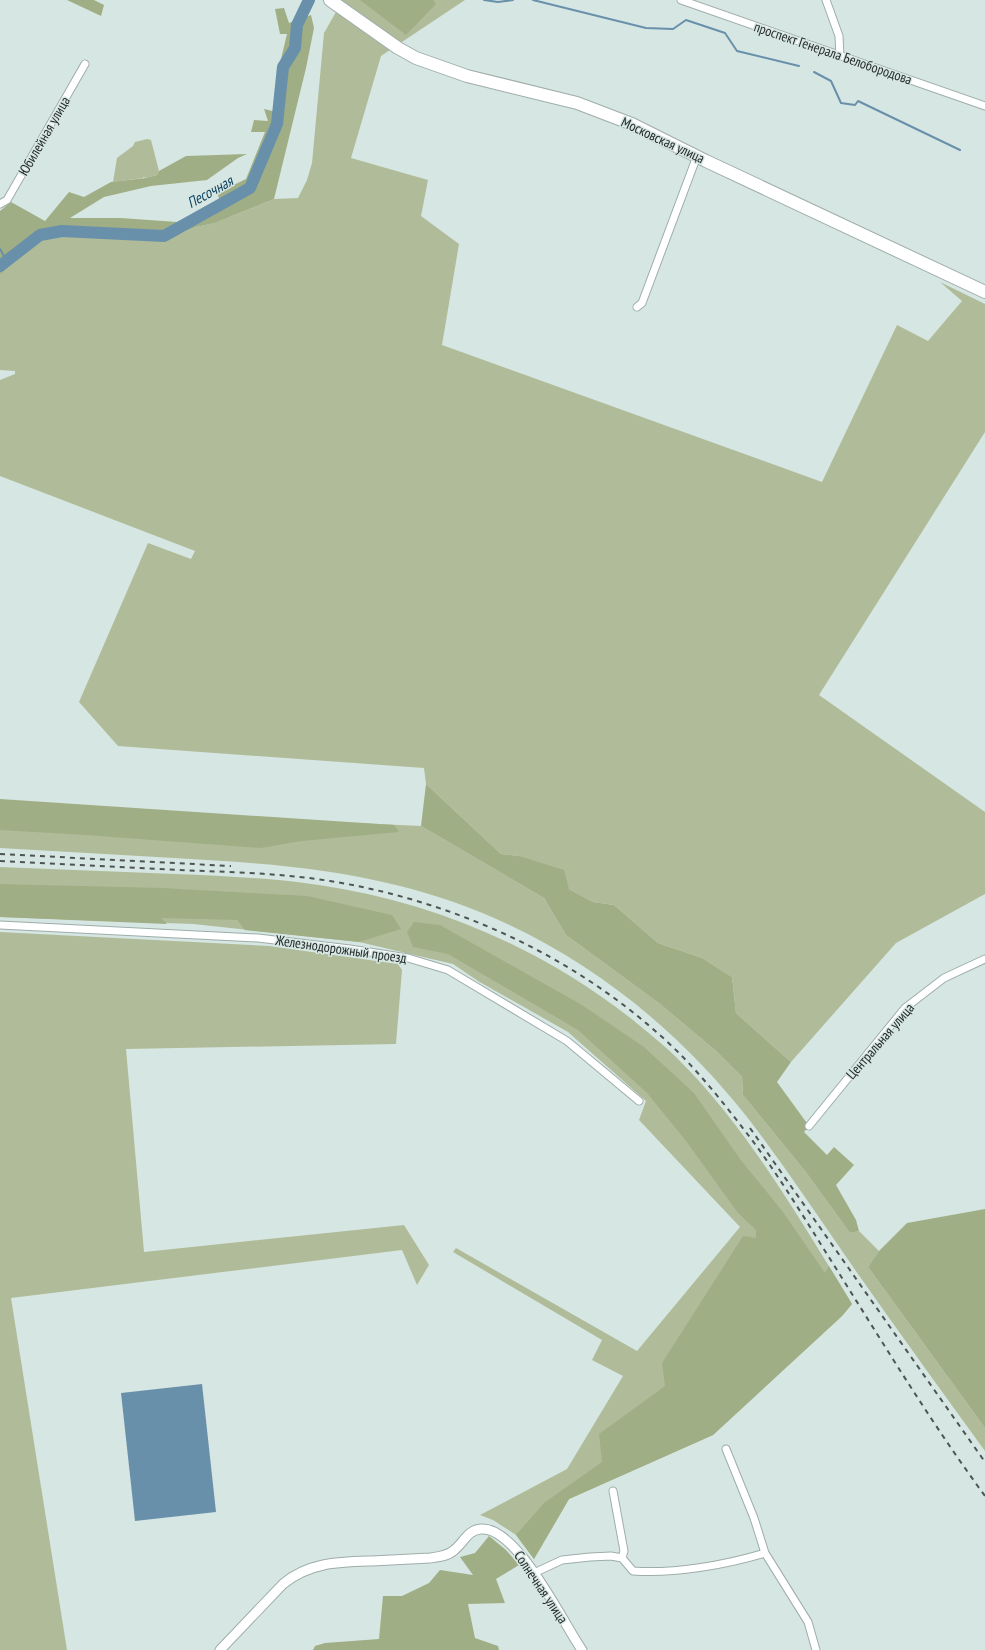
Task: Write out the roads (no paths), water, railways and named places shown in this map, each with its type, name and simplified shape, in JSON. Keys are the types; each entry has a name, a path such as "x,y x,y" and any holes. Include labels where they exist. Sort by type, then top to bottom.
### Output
{"main road":[{"name":"Московская улица","path":"333,2 398,48 416,58 467,76 577,103 632,124 985,292"}],"street":[{"name":"проспект Генерала Белобородова","path":"681,0 985,106"},
{"path":"829,1 839,36 840,56"},
{"name":"Юбилейная улица","path":"0,204 7,200 86,64"},
{"path":"637,308 642,303 697,156"},
{"name":"Железнодорожный проезд","path":"0,925 258,938 408,958 448,970 567,1041 639,1101"},
{"name":"Центральная улица","path":"809,1126 906,1008 944,978 985,960"},
{"path":"726,1449 754,1518 765,1553 808,1622 816,1650"},
{"path":"613,1491 624,1552 622,1558"},
{"name":"Солнечная улица","path":"220,1650 283,1584 303,1570 333,1562 430,1558 444,1556 454,1550 470,1532 480,1529 488,1529 498,1533 509,1541 534,1573 582,1650"},
{"path":"534,1573 562,1560 597,1556 622,1558 633,1570 651,1572 748,1558 765,1553"}],"water":[{"path":"202,1384 216,1512 135,1521 121,1393"}],"waterway":[{"name":"Песочная","path":"0,266 40,235 62,231 164,236 250,188 277,124 283,67 295,48 297,25 309,0"},
{"path":"484,0 498,2 513,0"},
{"path":"533,0 646,28 673,29 686,20 725,33 737,51 799,66"},
{"path":"814,72 831,81 841,103 855,105 858,101 960,150"},
{"path":"0,249 6,260"}],"railway":[{"path":"0,854 231,866"},
{"path":"0,861 235,872 311,878 378,891 426,904 472,920 517,940 561,963 602,989 641,1019 688,1062 726,1106 752,1140 790,1195 883,1344 985,1496"},
{"path":"750,1128 985,1462"}]}
